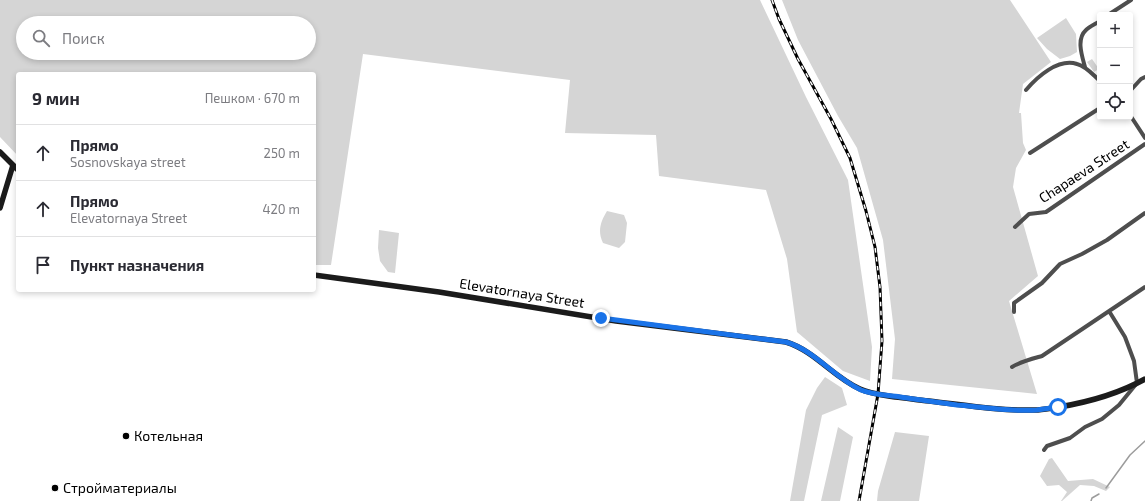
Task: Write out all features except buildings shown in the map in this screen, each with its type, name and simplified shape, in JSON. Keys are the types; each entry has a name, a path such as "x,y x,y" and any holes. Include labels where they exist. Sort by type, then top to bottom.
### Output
{"main road":[{"path":"0,152 16,168"},
{"path":"0,208 13,165"},
{"name":"Elevatornaya Street","path":"316,275 439,292 616,321 786,342 809,352 837,376 865,391 915,400 987,408 1037,410 1107,396 1137,384 1145,379"}],"street":[{"path":"1113,12 1131,0"},
{"path":"1085,68 1081,50 1082,36 1085,31 1097,23"},
{"path":"1026,90 1031,84 1050,69 1059,65 1077,64 1085,68 1097,78"},
{"path":"1133,88 1145,77"},
{"path":"1030,153 1097,110"},
{"name":"Chapaeva Street","path":"1133,120 1145,138"},
{"name":"Chapaeva Street","path":"1015,227 1029,214 1046,212 1145,144"},
{"path":"1014,312 1014,303 1042,283 1060,264 1107,240 1145,213"},
{"path":"1012,367 1019,362 1042,356 1145,286"},
{"path":"1044,450 1048,446 1070,438 1085,427 1102,419 1119,405 1137,384 1134,361 1125,338 1109,311"}],"shaded area":[{"path":"0,0 760,0 806,97 848,180 872,347 870,381 843,371 797,332 787,259 766,190 659,176 656,135 565,133 570,80 363,54 331,265 316,265 316,72 16,72 16,154 0,137"},
{"path":"782,0 1010,0 1051,62 1023,84 1019,113 1021,113 1023,143 1026,150 1016,168 1013,187 1038,276 1009,301 1037,394 892,379 895,339 883,240 857,148 838,116 798,40"},
{"path":"1066,18 1076,34 1077,52 1060,59 1047,49 1037,38"},
{"path":"1092,59 1097,66 1097,70 1094,72 1087,62"},
{"path":"607,211 624,215 627,223 625,242 619,248 603,243 601,239 600,226"},
{"path":"379,230 399,233 395,273 388,272 380,261 378,248"},
{"path":"825,377 842,388 847,405 822,415 804,501 790,501 806,410 817,388"},
{"path":"838,427 853,437 840,501 821,501"},
{"path":"895,432 929,436 919,501 877,501 878,491"},
{"path":"1052,458 1068,481 1093,479 1110,487 1106,491 1094,486 1080,485 1061,501 1067,492 1059,485 1047,486 1040,476 1049,459"}],"waterway":[{"path":"1106,488 1130,455 1145,441"},
{"path":"1091,501 1092,498 1099,494"}],"railway":[{"path":"772,0 779,19 798,59 831,119 850,158 875,247 880,287 882,341 878,394 859,501"}],"place":[{"name":"Котельная","path":"126,436"},
{"name":"Стройматериалы","path":"55,488"}],"route":[{"path":"601,318 786,342 809,352 837,376 848,383 873,393 987,408 1037,410 1058,407"}]}
